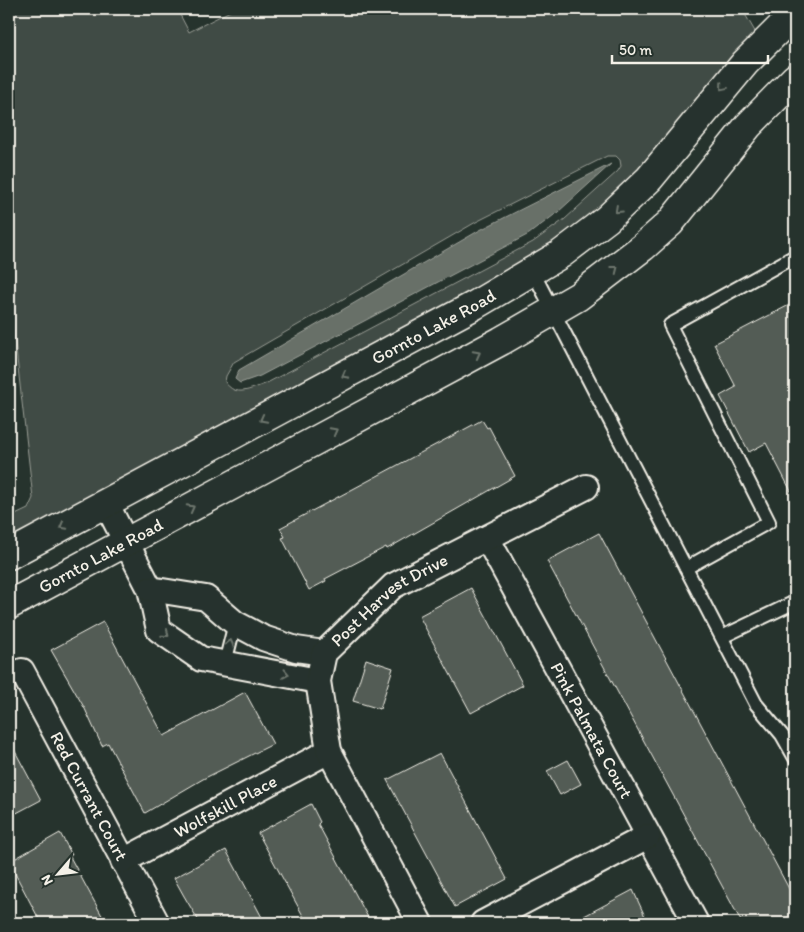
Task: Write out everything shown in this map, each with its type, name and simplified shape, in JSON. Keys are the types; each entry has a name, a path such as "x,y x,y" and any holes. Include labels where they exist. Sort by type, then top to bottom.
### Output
{"street":[{"name":"Gornto Lake Road","path":"9,555 533,272 588,235 626,202 663,164 738,70 761,45 795,16"},
{"name":"Gornto Lake Road","path":"9,604 554,311 603,278 670,223 748,126 795,78"},
{"name":"Post Harvest Drive","path":"420,923 328,751 318,681 324,653 393,586 586,487"},
{"path":"106,503 150,589 159,630 201,659 318,681"},
{"name":"Pink Palmata Court","path":"487,538 696,923"},
{"path":"150,589 206,598 235,623 263,638 296,649 324,653"},
{"name":"Red Currant Court","path":"22,671 157,923"},
{"name":"Wolfskill Place","path":"123,861 328,751"},
{"path":"483,923 648,836"}],"lane":[{"path":"686,568 769,522 670,325 795,256"},
{"path":"533,272 756,704 782,734 795,758"},
{"path":"722,637 795,602"},
{"path":"225,663 235,623"}],"shaded area":[{"path":"9,9 177,9 189,32 234,9 742,9 757,35 618,195 527,263 9,543 9,518 28,509 33,498 9,289","holes":["607,156 616,156 620,160 621,166 618,171 565,219 533,242 265,384 249,390 239,391 229,387 225,382 226,376 234,362 476,222"]},
{"path":"611,164 558,212 529,234 260,376 240,383 235,379 239,370 480,230"}],"building":[{"path":"795,302 795,499 766,443 749,452 720,396 736,387 714,344"},
{"path":"482,420 487,428 489,427 515,476 387,549 386,547 325,579 326,581 309,590 282,538 285,537 280,528"},
{"path":"599,533 795,900 795,918 785,923 742,923 547,561"},
{"path":"471,588 523,685 471,713 419,616"},
{"path":"103,622 164,736 245,692 273,744 203,779 145,813 108,743 102,746 85,709 51,650"},
{"path":"366,659 393,668 380,709 353,701"},
{"path":"9,740 41,800 9,817"},
{"path":"440,753 507,879 455,907 387,780"},
{"path":"568,760 581,784 560,795 547,771"},
{"path":"311,804 320,822 318,824 371,923 307,923 258,833"},
{"path":"60,833 72,855 69,855 106,923 41,923 9,862"},
{"path":"226,850 265,923 200,923 174,878"},
{"path":"633,890 648,923 571,923"}]}
